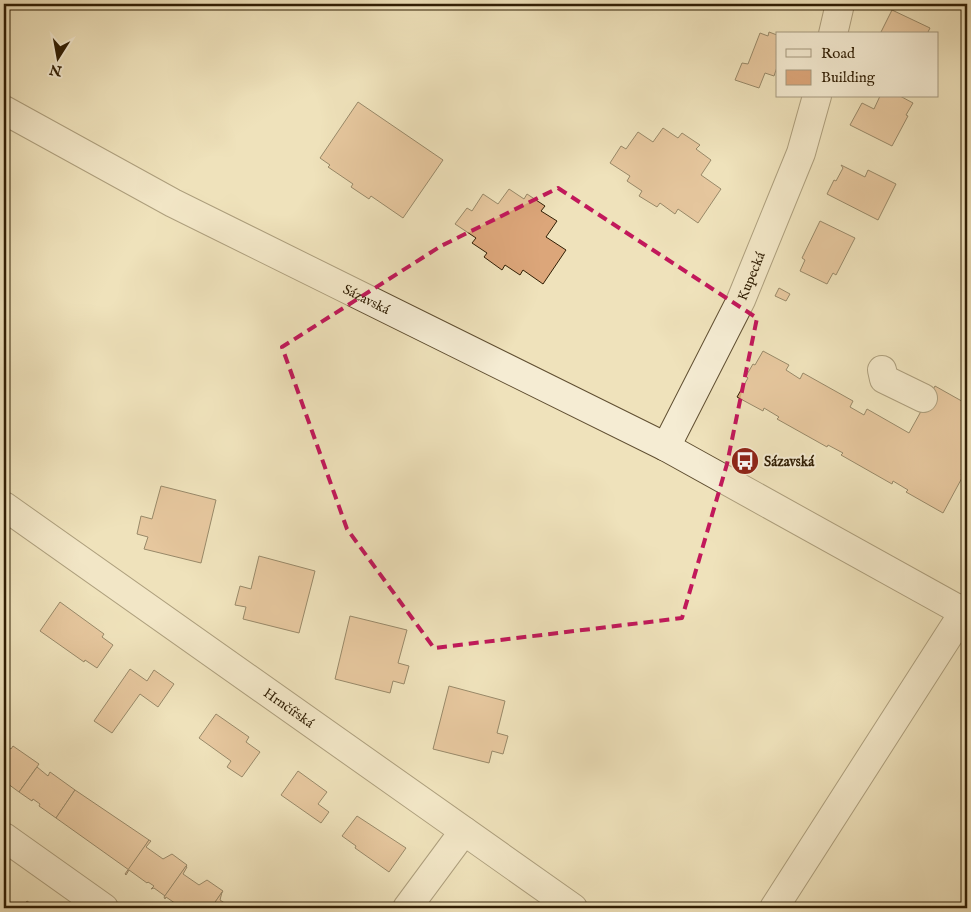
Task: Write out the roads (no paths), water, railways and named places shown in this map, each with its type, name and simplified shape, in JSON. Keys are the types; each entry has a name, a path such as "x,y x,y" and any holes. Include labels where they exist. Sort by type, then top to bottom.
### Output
{"street":[{"path":"833,32 840,4"},
{"name":"Kupecká","path":"666,447 741,300 801,153 816,98"},
{"name":"Sázavská","path":"4,110 173,203 666,447 966,611"},
{"path":"882,370 884,379 923,398"},
{"name":"Hrnčířská","path":"4,506 573,908"},
{"path":"774,908 966,611"},
{"path":"407,908 464,831"},
{"path":"4,837 104,908"}],"place":[{"name":"Sázavská","path":"745,461"}]}
